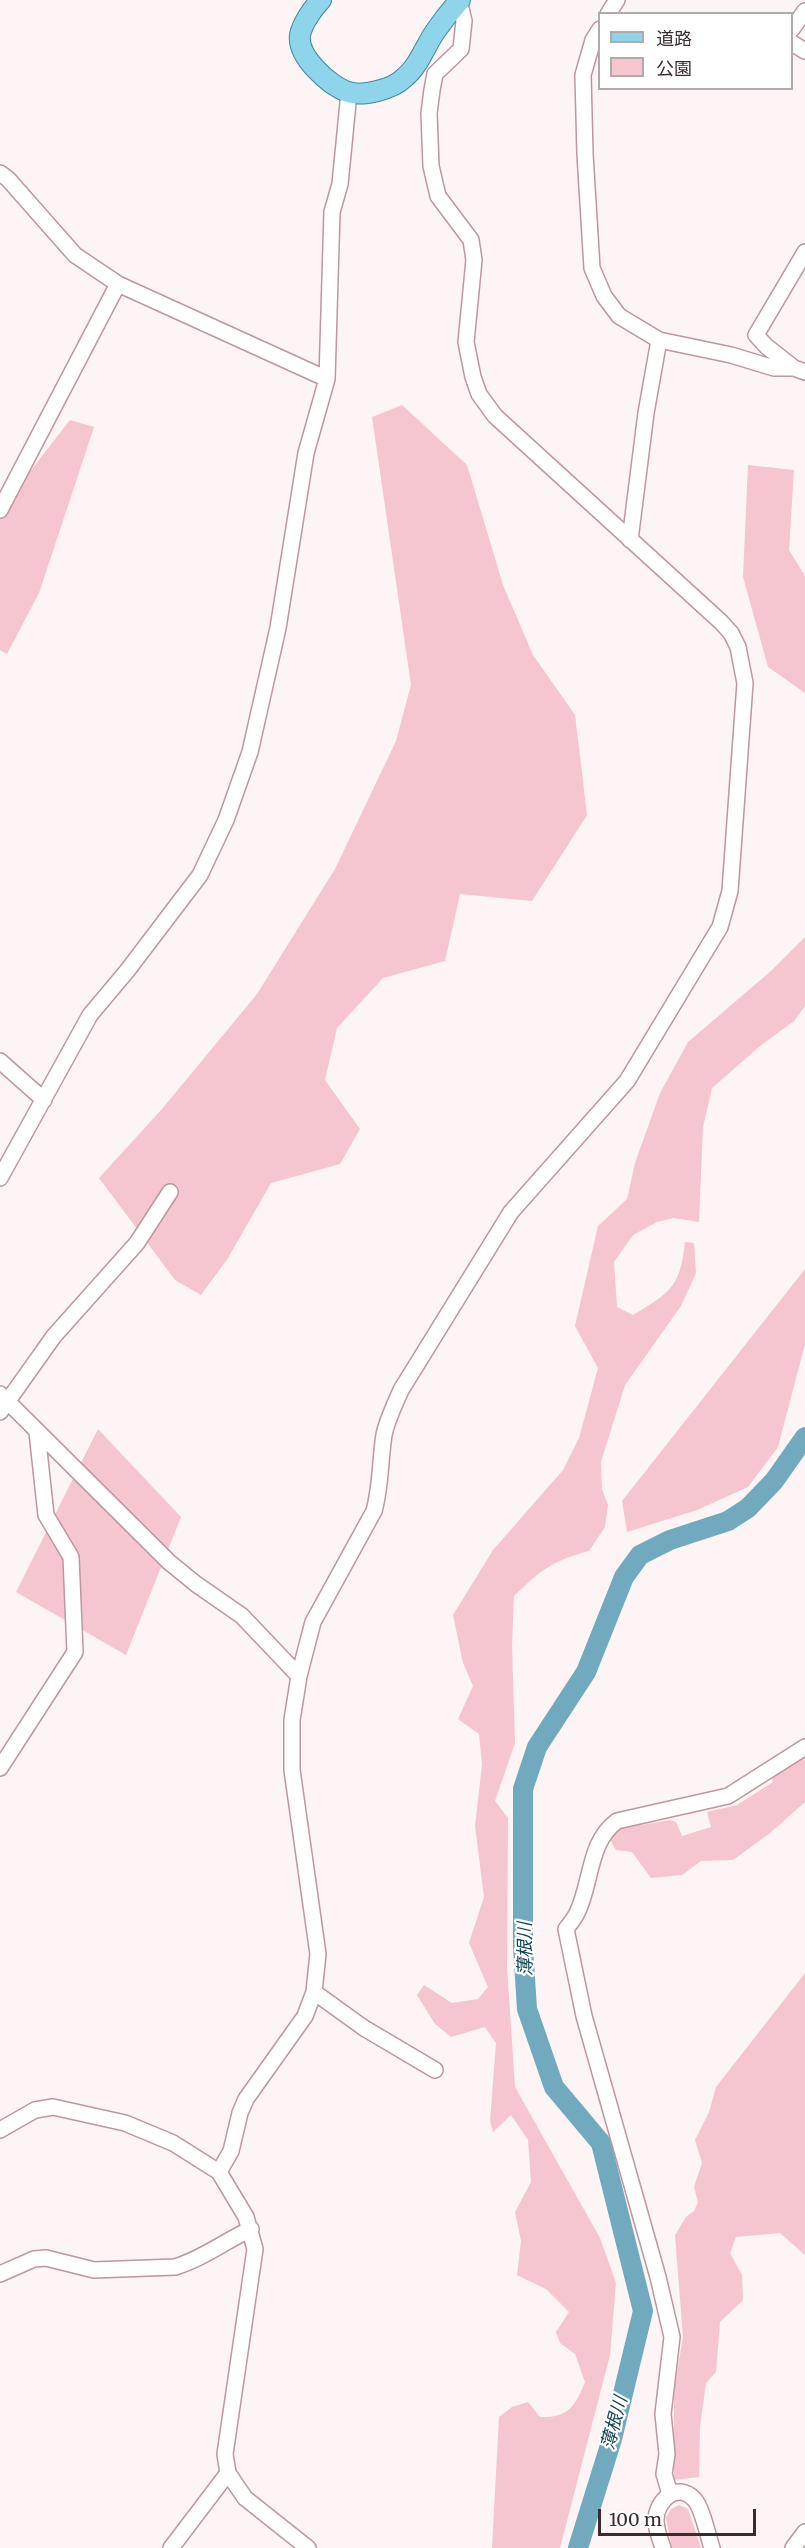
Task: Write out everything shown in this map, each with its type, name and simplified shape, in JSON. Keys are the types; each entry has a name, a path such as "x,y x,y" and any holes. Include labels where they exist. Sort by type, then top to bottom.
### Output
{"main road":[{"path":"321,0 300,36 302,47 324,79 349,93 372,92 389,88 404,79 422,57 436,30 460,0"}],"street":[{"path":"219,2172 231,2151 240,2113 246,2099 305,2016 314,1992 318,1954 292,1770 292,1720 299,1676 318,1609 374,1511 378,1496 384,1434 401,1390 511,1212 627,1081 642,1059 720,927 730,891 745,683 743,662 731,633 495,416 479,394 473,377 466,342 474,260 471,240 438,196 431,166 429,113 435,74 460,49 464,21 460,0"},
{"path":"793,28 805,11"},
{"path":"598,31 593,39 583,75 592,268 604,296 619,316 659,340 774,368 800,370"},
{"path":"0,1179 90,1015 127,971 200,875 226,820 250,752 278,628 306,453 327,379 332,212 340,184 349,93"},
{"path":"0,173 8,178 75,255 118,284 327,379"},
{"path":"800,370 766,346 756,335 805,252"},
{"path":"0,510 118,284"},
{"path":"630,540 646,413 659,340"},
{"path":"0,1061 44,1100"},
{"path":"170,1192 137,1243 54,1336 2,1402 37,1432 169,1562 242,1616 299,1676"},
{"path":"0,1768 75,1652 71,1557 46,1515 37,1432"},
{"path":"670,2494 664,2474 667,2454 663,2414 672,2337 658,2277 584,2016 566,1929 577,1913 592,1860 607,1828 617,1821 728,1796 805,1748"},
{"path":"314,1992 364,2028 435,2070"},
{"path":"0,2130 35,2110 53,2108 67,2110 125,2123 147,2131 173,2143 219,2172 251,2229 255,2249 225,2454 228,2472 245,2498 308,2548"},
{"path":"0,2274 34,2259 46,2258 94,2271 175,2267 187,2264 251,2229"},
{"path":"171,2548 228,2472"},
{"path":"663,2548 656,2527 657,2512 663,2499 670,2494 682,2492 697,2502 712,2548"},
{"path":"793,2548 805,2532"}],"green space":[{"path":"402,405 467,465 503,585 533,655 575,715 587,815 532,901 460,894 445,961 383,978 337,1028 325,1080 360,1129 340,1164 271,1183 228,1258 201,1295 175,1280 99,1178 162,1109 257,994 335,869 396,741 411,685 372,417"},
{"path":"70,420 94,427 39,593 7,654 0,650 0,510"},
{"path":"748,465 794,470 789,550 805,576 805,693 768,667 743,577"},
{"path":"805,937 805,1006 794,1021 760,1046 712,1088 703,1127 699,1222 673,1218 657,1222 633,1235 614,1262 617,1307 633,1315 665,1294 671,1287 680,1269 685,1242 694,1243 696,1273 681,1306 625,1385 601,1462 602,1489 608,1505 605,1527 589,1551 566,1558 548,1567 514,1596 512,1646 515,1743 495,1801 508,1818 507,1967 515,2087 600,2238 616,2283 610,2355 560,2548 492,2548 499,2417 512,2407 528,2402 540,2417 564,2413 574,2404 585,2382 575,2354 560,2343 556,2332 569,2312 546,2289 517,2275 521,2241 515,2212 531,2182 528,2140 511,2115 493,2132 490,2121 496,2043 485,2027 451,2037 435,2024 417,1995 424,1985 452,2003 478,1999 488,1987 469,1943 484,1897 475,1826 482,1765 479,1734 458,1719 473,1686 463,1663 453,1615 493,1550 563,1470 579,1438 598,1368 575,1326 598,1226 627,1199 635,1163 660,1093 688,1042 771,971"},
{"path":"805,1269 805,1344 778,1447 748,1487 697,1510 627,1532 622,1501"},
{"path":"98,1429 181,1517 126,1655 16,1592"},
{"path":"805,1753 805,1802 770,1833 733,1860 701,1861 682,1875 651,1878 632,1852 616,1850 610,1840 611,1830 670,1820 676,1822 682,1836 711,1827 707,1812 737,1805 773,1782 771,1773"},
{"path":"805,1973 805,2255 780,2233 736,2237 730,2253 742,2275 743,2300 720,2322 716,2372 706,2383 700,2427 699,2477 674,2480 674,2390 683,2337 675,2235 686,2217 694,2211 698,2202 694,2187 702,2163 695,2140 709,2112 716,2087"},
{"path":"679,2505 688,2509 701,2548 672,2548 666,2518 671,2509"}],"water":[{"path":"586,2499 596,2512 588,2548 572,2548"}],"waterway":[{"name":"薄根川","path":"578,2548 612,2439 643,2311 601,2143 554,2087 527,2009 523,1947 523,1789 537,1747 586,1672 624,1577 640,1555 670,1540 728,1521 748,1508 774,1481 805,1437"}]}
